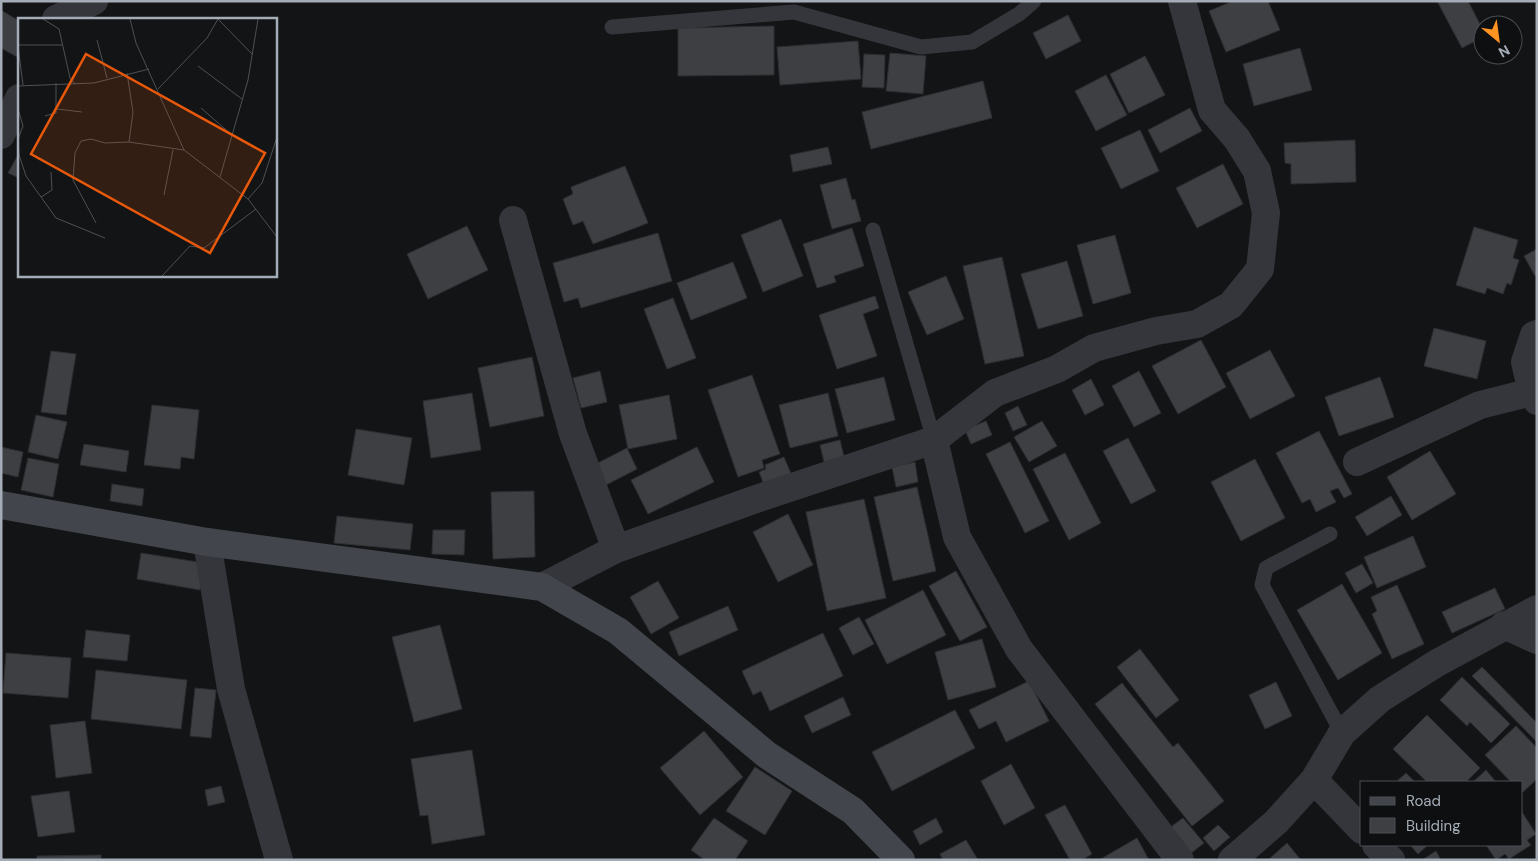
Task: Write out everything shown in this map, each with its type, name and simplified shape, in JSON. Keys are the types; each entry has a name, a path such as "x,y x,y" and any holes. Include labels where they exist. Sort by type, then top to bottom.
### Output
{"street":[{"path":"58,18 94,1"},
{"path":"542,587 616,549 756,499 934,440 994,393 1057,368 1094,348 1156,331 1197,324 1231,305 1260,269 1266,213 1257,171 1237,139 1212,110 1182,1"},
{"path":"1,135 18,100"},
{"path":"513,220 573,434 616,549"},
{"path":"1357,462 1480,405 1534,396 1525,362 1534,335 1537,334"},
{"path":"934,440 957,537 1019,649 1180,860"},
{"path":"1,505 207,542 542,587 618,632 767,755 853,811 901,860"},
{"path":"207,542 231,689 279,860"},
{"path":"1232,860 1276,822 1314,780 1342,733 1380,699 1436,663 1537,609"},
{"path":"1504,625 1537,640"},
{"path":"1314,780 1360,828"},
{"path":"1377,846 1391,860"}],"lane":[{"path":"612,28 794,12 921,47 972,42 1019,14 1034,1"},
{"path":"873,230 934,440"},
{"path":"1330,534 1266,568 1262,585 1342,733"}],"building":[{"path":"1233,1 1268,1 1280,30 1226,52 1209,11"},
{"path":"1437,1 1468,1 1475,15 1473,15 1473,42 1462,48"},
{"path":"1,10 18,20 18,57 1,48"},
{"path":"1068,15 1081,41 1046,59 1033,33"},
{"path":"774,26 774,75 678,76 678,28"},
{"path":"858,41 861,79 780,85 777,47"},
{"path":"1300,48 1312,90 1254,106 1243,64"},
{"path":"890,53 926,56 923,94 886,91"},
{"path":"864,54 885,55 884,88 862,87"},
{"path":"1145,56 1165,95 1129,113 1110,74"},
{"path":"1106,75 1127,115 1096,131 1075,91"},
{"path":"983,81 992,118 871,149 862,112"},
{"path":"1190,108 1202,131 1160,153 1148,130"},
{"path":"1140,130 1159,171 1121,189 1101,148"},
{"path":"1355,140 1356,182 1291,184 1291,164 1285,163 1284,143"},
{"path":"828,147 832,164 793,172 790,155"},
{"path":"18,155 18,178 8,173"},
{"path":"1223,164 1243,204 1197,228 1176,188"},
{"path":"625,166 648,223 593,244 583,221 573,225 563,199 573,194 571,187"},
{"path":"846,178 852,200 855,199 861,221 832,229 820,185"},
{"path":"781,219 803,276 763,292 741,235"},
{"path":"467,226 488,270 428,299 407,254"},
{"path":"1474,227 1518,240 1513,258 1519,260 1511,285 1507,283 1503,294 1487,288 1485,294 1456,285"},
{"path":"852,228 864,266 834,276 836,282 817,288 803,244"},
{"path":"658,233 672,281 581,308 578,298 564,302 553,263"},
{"path":"1115,235 1131,293 1093,304 1077,245"},
{"path":"1537,249 1537,276 1535,276 1524,256"},
{"path":"1002,257 1024,356 985,364 963,266"},
{"path":"1067,261 1083,316 1038,329 1021,274"},
{"path":"733,262 747,298 691,320 677,283"},
{"path":"946,276 964,319 927,335 908,292"},
{"path":"875,296 879,308 863,314 877,356 837,369 819,315"},
{"path":"673,298 696,358 667,369 644,309"},
{"path":"1434,328 1486,341 1477,379 1424,366"},
{"path":"1201,340 1226,387 1178,414 1152,366"},
{"path":"1270,350 1295,396 1250,419 1226,373"},
{"path":"51,351 76,354 66,415 41,412"},
{"path":"532,357 544,416 490,427 478,368"},
{"path":"600,371 607,402 581,408 573,378"},
{"path":"1139,371 1161,413 1134,427 1112,386"},
{"path":"752,375 780,454 762,460 764,468 738,477 708,390"},
{"path":"884,377 895,420 847,433 835,389"},
{"path":"1380,377 1394,417 1339,436 1325,397"},
{"path":"1091,379 1104,405 1085,415 1072,390"},
{"path":"472,393 481,450 431,458 423,401"},
{"path":"828,393 838,436 790,448 779,405"},
{"path":"669,395 677,439 628,449 619,405"},
{"path":"152,405 199,410 194,459 181,457 180,469 144,465"},
{"path":"1018,406 1027,425 1013,431 1005,413"},
{"path":"36,415 67,422 58,459 28,452"},
{"path":"986,421 992,435 971,444 965,430"},
{"path":"1042,421 1057,446 1029,462 1014,437"},
{"path":"356,429 412,438 404,485 348,475"},
{"path":"1319,431 1352,494 1344,498 1338,488 1330,491 1336,502 1316,512 1310,499 1302,503 1276,453"},
{"path":"1128,438 1156,491 1131,504 1103,451"},
{"path":"840,440 844,457 824,462 820,445"},
{"path":"1010,442 1049,521 1025,533 986,454"},
{"path":"84,444 129,451 126,472 80,465"},
{"path":"1,447 23,452 18,477 1,473"},
{"path":"697,447 714,482 648,514 631,480"},
{"path":"627,448 637,469 600,488 590,467"},
{"path":"1430,451 1456,494 1412,520 1387,477"},
{"path":"1065,453 1101,523 1069,540 1033,469"},
{"path":"784,457 792,476 765,487 759,472 766,469 765,465"},
{"path":"28,458 59,464 53,497 21,490"},
{"path":"1255,459 1285,518 1241,541 1211,482"},
{"path":"915,462 918,482 896,487 892,467"},
{"path":"112,484 144,489 142,506 110,501"},
{"path":"917,487 936,571 893,581 874,497"},
{"path":"534,491 535,557 493,559 491,492"},
{"path":"1391,496 1402,515 1367,536 1355,517"},
{"path":"864,499 886,598 827,611 806,512"},
{"path":"788,514 813,565 778,582 753,532"},
{"path":"337,516 413,524 410,550 334,543"},
{"path":"433,530 465,530 464,555 432,554"},
{"path":"1413,536 1426,567 1377,588 1364,557"},
{"path":"141,553 204,563 200,590 137,579"},
{"path":"1362,564 1373,583 1356,593 1345,573"},
{"path":"956,571 987,627 960,641 929,586"},
{"path":"658,581 679,618 651,634 630,597"},
{"path":"1342,584 1382,653 1338,680 1297,610"},
{"path":"1397,585 1424,644 1392,659 1372,614 1377,611 1371,597"},
{"path":"1495,588 1505,609 1452,633 1442,612"},
{"path":"923,590 946,635 887,664 865,620"},
{"path":"728,606 738,630 679,656 669,632"},
{"path":"859,617 874,644 853,655 839,628"},
{"path":"440,625 462,709 414,722 392,637"},
{"path":"86,630 130,635 127,661 83,657"},
{"path":"823,633 843,676 770,711 761,691 753,695 742,671"},
{"path":"982,639 996,687 948,700 935,652"},
{"path":"1140,649 1179,700 1156,718 1117,667"},
{"path":"6,653 71,658 68,698 3,693"},
{"path":"1482,667 1537,723 1537,742 1472,676"},
{"path":"96,670 187,680 181,729 91,719"},
{"path":"1462,677 1510,724 1491,743 1470,722 1467,726 1440,700"},
{"path":"1029,681 1049,721 1006,742 996,721 979,729 969,710"},
{"path":"1276,682 1292,716 1265,729 1249,695"},
{"path":"1122,683 1173,747 1178,743 1224,801 1192,826 1095,704"},
{"path":"195,688 216,690 211,738 190,736"},
{"path":"843,697 851,715 812,733 804,716"},
{"path":"955,710 975,748 892,791 872,752"},
{"path":"1427,715 1480,768 1467,781 1426,781 1393,749"},
{"path":"85,721 92,773 56,778 50,725"},
{"path":"1516,726 1537,748 1537,779 1523,792 1523,781 1510,781 1485,755"},
{"path":"704,731 743,777 700,815 660,768"},
{"path":"472,750 485,835 432,844 428,815 420,816 411,759"},
{"path":"1011,764 1035,808 1004,825 981,781"},
{"path":"755,767 792,791 765,835 726,811"},
{"path":"1486,770 1495,781 1474,781"},
{"path":"1406,773 1414,781 1397,781"},
{"path":"221,786 225,802 208,806 205,790"},
{"path":"69,791 75,832 38,837 31,796"},
{"path":"1065,805 1092,854 1082,860 1070,860 1045,815"},
{"path":"1523,814 1536,834 1527,840 1531,845 1509,859 1505,854 1496,860 1487,846 1523,846"},
{"path":"714,818 748,841 735,860 705,860 691,850"},
{"path":"936,818 943,832 920,845 913,831"},
{"path":"1183,818 1204,843 1185,858 1164,832"},
{"path":"1218,825 1230,837 1214,851 1203,838"},
{"path":"1137,838 1149,860 1099,860"},
{"path":"966,840 978,860 943,860 940,854"},
{"path":"1287,843 1301,860 1268,860"},
{"path":"1411,846 1427,846 1418,854"},
{"path":"1436,851 1441,860 1422,860"},
{"path":"101,855 101,860 37,860 37,856"}]}
